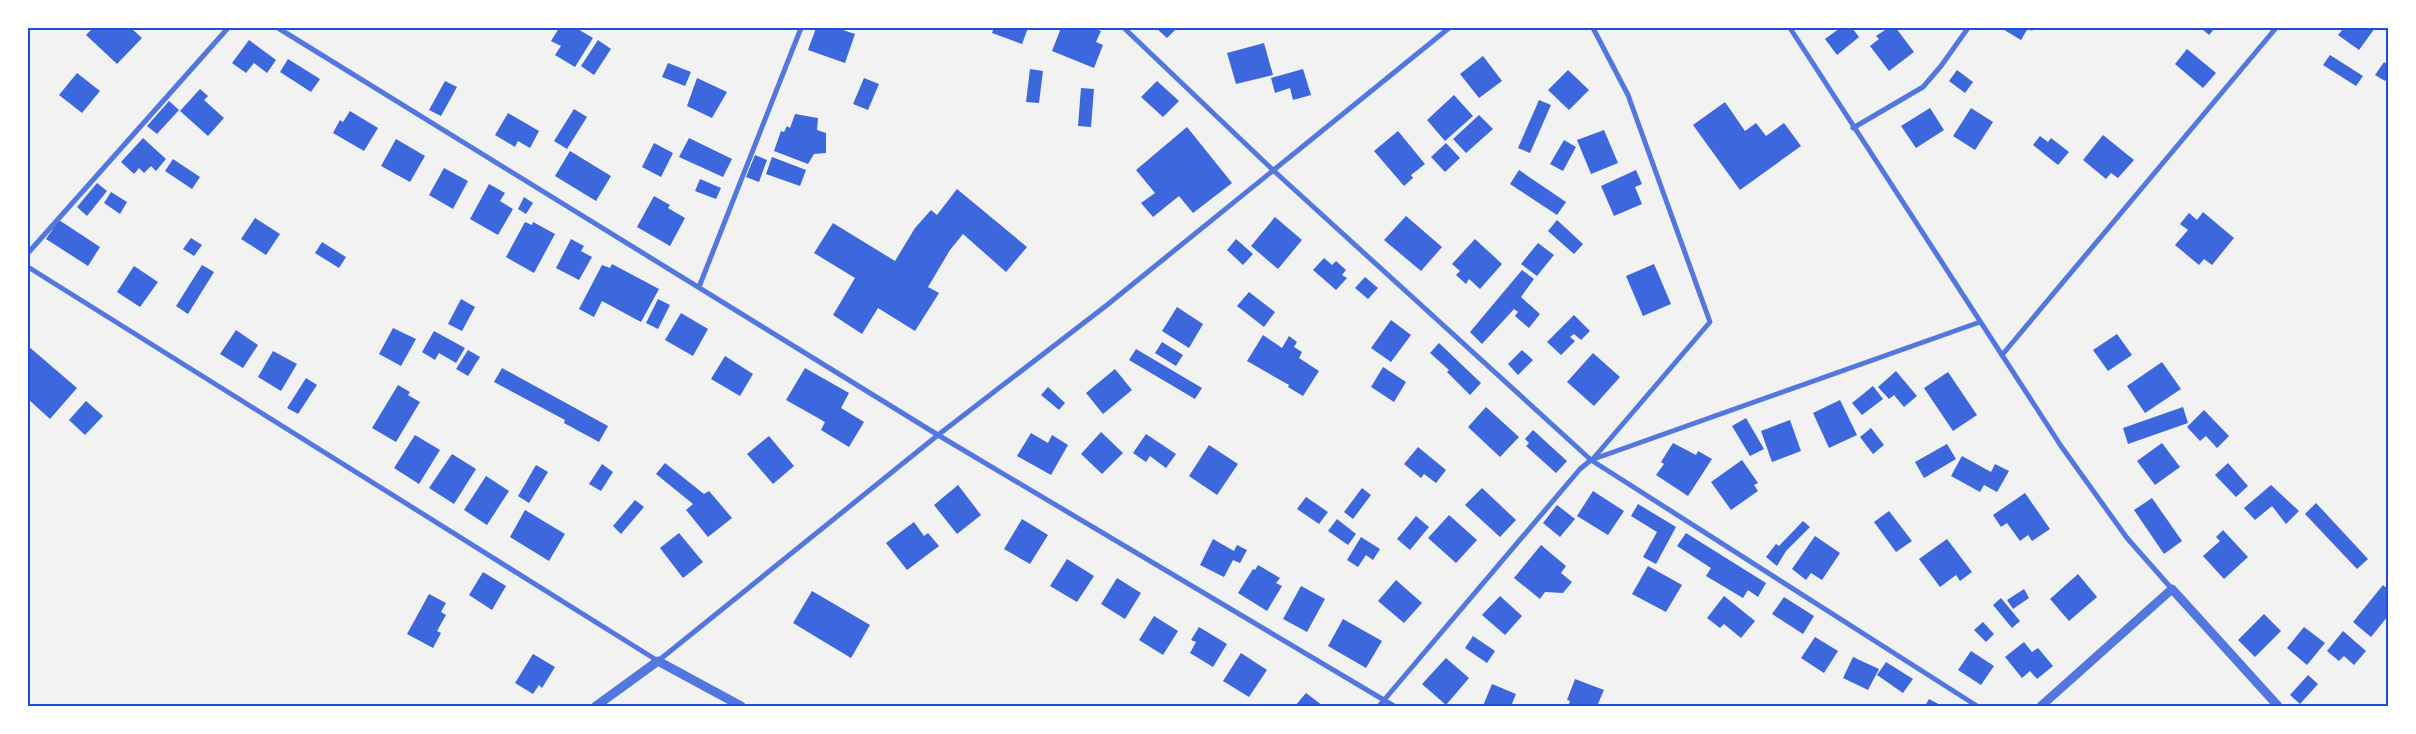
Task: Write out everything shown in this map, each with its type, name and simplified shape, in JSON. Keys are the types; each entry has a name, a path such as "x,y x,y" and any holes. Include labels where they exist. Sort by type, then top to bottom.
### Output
{"street":[{"path":"28,253 228,28"},
{"path":"278,28 938,435 1383,702 1394,706"},
{"path":"699,287 801,28"},
{"path":"1124,28 1274,171 1591,460 1977,706"},
{"path":"596,706 658,661 938,435 1107,305 1449,28"},
{"path":"1379,706 1580,469 1591,460 1710,322 1628,95 1593,28"},
{"path":"1790,28 1853,128 2061,446 2127,538 2278,706"},
{"path":"1853,128 1923,87 1942,66 1968,28"},
{"path":"2002,355 2276,28"},
{"path":"28,267 658,661 741,706"},
{"path":"1591,460 1980,322"},
{"path":"2041,706 2172,589"}],"building":[{"path":"93,28 131,28 142,38 117,64 86,35"},
{"path":"559,28 576,28 593,38 575,67 555,55 561,46 551,41"},
{"path":"816,28 837,28 855,34 845,63 808,50"},
{"path":"994,28 1028,28 1022,44 992,33"},
{"path":"1061,28 1093,28 1101,31 1096,42 1103,45 1094,68 1052,51"},
{"path":"1156,28 1177,28 1167,38"},
{"path":"1840,28 1852,28 1859,37 1837,55 1825,39"},
{"path":"1888,28 1896,28 1914,52 1889,71 1870,46 1879,39 1876,36"},
{"path":"2001,28 2028,28 2021,40"},
{"path":"2201,28 2215,28 2209,35"},
{"path":"2341,28 2375,28 2359,50 2338,35 2343,29"},
{"path":"249,40 276,60 267,73 254,63 246,73 232,63"},
{"path":"598,40 611,49 594,75 581,66"},
{"path":"1264,43 1273,75 1236,84 1227,53"},
{"path":"2187,49 2216,73 2203,88 2175,64"},
{"path":"2330,55 2363,76 2356,86 2323,65"},
{"path":"1483,56 1502,81 1479,98 1460,74"},
{"path":"288,59 320,79 311,92 280,72"},
{"path":"2384,62 2388,65 2388,77 2385,81 2375,75"},
{"path":"668,63 691,72 685,86 662,77"},
{"path":"1030,69 1043,71 1039,103 1026,102"},
{"path":"1303,69 1311,95 1293,100 1290,88 1275,93 1271,78"},
{"path":"1568,70 1589,90 1569,110 1548,90"},
{"path":"1957,70 1973,82 1965,93 1949,81"},
{"path":"77,73 100,91 82,113 59,95"},
{"path":"697,78 727,92 712,118 687,106"},
{"path":"864,78 879,84 868,110 853,104"},
{"path":"445,81 457,87 441,116 429,110"},
{"path":"1157,81 1179,101 1163,117 1141,97"},
{"path":"1081,88 1094,89 1091,127 1078,126"},
{"path":"200,89 208,96 204,100 224,118 208,136 180,111"},
{"path":"1454,95 1473,116 1445,141 1427,120"},
{"path":"1539,100 1551,105 1530,153 1518,148"},
{"path":"169,101 179,110 157,134 147,126"},
{"path":"1725,102 1745,131 1756,123 1766,136 1784,123 1801,146 1740,190 1693,125"},
{"path":"1930,108 1944,130 1916,148 1901,126"},
{"path":"1971,108 1993,122 1975,150 1953,136"},
{"path":"574,109 587,117 567,149 554,141"},
{"path":"350,111 378,128 364,151 333,133 340,120 343,122"},
{"path":"508,113 539,131 530,148 518,141 515,147 495,135"},
{"path":"795,114 818,118 817,130 826,133 826,153 814,154 808,164 774,151 781,131 784,132 787,126 790,128"},
{"path":"1479,115 1493,129 1466,153 1453,139"},
{"path":"1187,127 1232,183 1193,213 1179,196 1153,217 1141,203 1155,193 1136,170"},
{"path":"1604,130 1618,163 1591,174 1577,140"},
{"path":"1398,131 1425,164 1411,175 1413,178 1404,186 1374,151"},
{"path":"2103,135 2134,160 2118,178 2111,173 2106,179 2083,160"},
{"path":"2040,136 2048,142 2051,138 2069,152 2058,165 2033,145"},
{"path":"143,138 166,159 156,171 151,166 144,173 139,168 134,174 121,162"},
{"path":"689,138 732,159 723,177 679,157"},
{"path":"396,139 425,156 410,182 381,166"},
{"path":"1564,140 1576,147 1563,171 1550,164"},
{"path":"654,143 673,153 661,177 642,167"},
{"path":"1446,143 1460,158 1445,172 1431,157"},
{"path":"570,151 611,176 596,201 555,176"},
{"path":"755,155 767,160 759,182 746,177"},
{"path":"772,157 806,170 800,186 766,174"},
{"path":"173,159 200,177 192,189 165,171"},
{"path":"444,168 468,181 453,209 429,195"},
{"path":"1519,170 1566,202 1557,215 1510,184"},
{"path":"1636,170 1642,184 1635,187 1642,204 1614,216 1601,186"},
{"path":"700,179 721,188 716,199 695,191"},
{"path":"97,183 107,191 87,216 77,207"},
{"path":"489,184 505,193 500,201 513,209 498,235 470,219"},
{"path":"957,189 1027,247 1006,272 963,234 950,250 928,287 939,293 915,331 878,308 862,334 833,315 855,278 814,253 833,223 895,261 915,228 931,210 937,215"},
{"path":"111,192 127,202 120,214 104,203"},
{"path":"654,196 670,205 668,208 685,218 670,246 637,227"},
{"path":"524,197 533,203 526,214 518,209"},
{"path":"2203,212 2234,238 2212,265 2204,259 2199,265 2175,245 2188,230 2180,224 2189,213 2197,220"},
{"path":"1406,216 1442,247 1421,271 1384,240"},
{"path":"1275,217 1302,240 1278,269 1251,246"},
{"path":"255,218 280,234 266,255 241,239"},
{"path":"59,220 100,247 88,266 46,239"},
{"path":"1557,220 1583,244 1574,254 1548,231"},
{"path":"525,222 532,225 533,222 555,234 534,273 506,257"},
{"path":"191,238 202,245 194,256 183,249"},
{"path":"571,239 584,246 581,251 592,257 579,280 556,268"},
{"path":"1236,239 1253,254 1243,265 1227,250"},
{"path":"1475,239 1502,264 1480,289 1469,279 1466,284 1456,275 1460,271 1452,264"},
{"path":"322,242 346,257 339,268 315,253"},
{"path":"1538,243 1554,255 1537,276 1521,264"},
{"path":"1324,258 1332,265 1336,261 1346,270 1342,275 1347,278 1336,290 1313,270"},
{"path":"612,264 659,289 641,322 602,301 594,317 579,309 602,265 610,268"},
{"path":"1654,264 1671,304 1643,316 1626,276"},
{"path":"202,265 214,272 188,314 176,306"},
{"path":"134,266 158,282 140,307 117,292"},
{"path":"1522,270 1534,279 1521,297 1540,314 1529,328 1515,316 1518,312 1514,309 1482,344 1470,332"},
{"path":"1365,277 1378,288 1368,299 1355,288"},
{"path":"1249,292 1275,312 1264,327 1237,306"},
{"path":"461,299 475,307 462,331 448,324"},
{"path":"658,299 670,305 658,329 646,323"},
{"path":"1177,307 1203,324 1189,348 1162,331"},
{"path":"681,313 708,329 693,356 665,340"},
{"path":"1574,315 1590,331 1581,340 1574,334 1570,337 1575,341 1561,355 1547,342"},
{"path":"1391,320 1411,335 1391,362 1371,348"},
{"path":"393,328 416,339 401,366 379,354"},
{"path":"236,330 258,345 243,368 220,354"},
{"path":"434,331 465,348 456,363 439,353 435,360 422,352"},
{"path":"2117,334 2132,355 2108,371 2093,350"},
{"path":"1263,335 1282,348 1289,336 1297,342 1294,347 1302,352 1299,358 1319,371 1303,396 1288,387 1289,385 1247,361"},
{"path":"1162,342 1183,355 1176,366 1155,353"},
{"path":"1439,343 1481,383 1470,395 1447,372 1449,370 1430,353"},
{"path":"28,346 77,388 50,419 28,399"},
{"path":"1136,349 1202,388 1195,399 1129,360"},
{"path":"468,350 480,357 468,376 456,369"},
{"path":"1522,350 1533,360 1518,375 1508,364"},
{"path":"273,351 297,364 281,391 258,377"},
{"path":"1593,353 1620,377 1594,406 1567,382"},
{"path":"725,356 753,374 740,396 711,379"},
{"path":"2162,362 2181,389 2145,413 2127,386"},
{"path":"1383,367 1406,382 1394,402 1371,387"},
{"path":"502,368 608,426 599,442 564,423 565,420 494,382"},
{"path":"805,368 849,393 841,408 864,422 849,447 821,430 825,422 786,400"},
{"path":"1115,369 1132,390 1103,414 1086,393"},
{"path":"1896,371 1917,396 1904,407 1894,395 1889,399 1878,387"},
{"path":"1948,372 1977,415 1953,431 1924,388"},
{"path":"306,378 317,385 298,414 287,408"},
{"path":"398,385 410,392 408,395 420,402 396,442 372,428"},
{"path":"1873,386 1883,399 1862,415 1852,403"},
{"path":"1048,387 1065,403 1059,410 1041,395"},
{"path":"1840,400 1857,435 1829,448 1813,413"},
{"path":"86,401 103,416 85,435 69,420"},
{"path":"1486,407 1519,437 1500,457 1468,427"},
{"path":"2183,407 2188,423 2128,444 2123,428"},
{"path":"2204,410 2229,436 2217,448 2206,436 2200,441 2187,427"},
{"path":"1746,418 1764,449 1750,456 1732,426"},
{"path":"1790,420 1801,451 1772,462 1761,431"},
{"path":"1871,428 1884,445 1873,454 1860,437"},
{"path":"1533,430 1567,461 1556,473 1526,446 1529,443 1525,439"},
{"path":"1101,432 1123,453 1102,474 1081,454"},
{"path":"1031,433 1048,443 1052,435 1068,445 1051,475 1017,456"},
{"path":"1146,434 1176,454 1166,468 1150,456 1146,462 1133,453"},
{"path":"415,435 440,450 419,484 394,468"},
{"path":"769,436 794,466 773,484 747,454"},
{"path":"1673,443 1696,455 1698,451 1712,459 1688,496 1656,475 1664,464 1661,462"},
{"path":"2162,443 2180,467 2155,485 2137,461"},
{"path":"1947,444 1956,459 1924,478 1915,462"},
{"path":"1209,445 1238,464 1217,495 1189,476"},
{"path":"1418,447 1446,470 1436,483 1424,474 1421,478 1404,464"},
{"path":"452,454 476,469 454,504 429,488"},
{"path":"1962,456 1991,472 1995,464 2009,471 1997,492 1984,485 1980,492 1951,476"},
{"path":"1742,460 1758,483 1754,485 1758,491 1731,510 1711,482"},
{"path":"665,463 704,494 709,491 732,518 708,537 686,510 693,504 656,474"},
{"path":"2228,463 2248,486 2236,497 2215,475"},
{"path":"602,464 613,472 601,491 589,484"},
{"path":"536,465 548,472 529,503 518,496"},
{"path":"486,476 509,491 487,525 464,510"},
{"path":"958,485 981,515 957,534 934,505"},
{"path":"2271,485 2299,511 2286,524 2272,506 2255,520 2244,508"},
{"path":"1362,488 1371,495 1353,519 1344,512"},
{"path":"1482,488 1516,520 1500,537 1465,505"},
{"path":"1593,491 1624,511 1608,535 1577,516"},
{"path":"2025,493 2050,529 2032,541 2028,535 2020,541 2007,523 2001,527 1993,515"},
{"path":"1306,497 1328,512 1319,524 1297,509"},
{"path":"2152,498 2182,541 2164,554 2134,510"},
{"path":"635,500 644,507 621,534 613,526"},
{"path":"2316,503 2368,559 2357,569 2305,514"},
{"path":"1638,504 1676,527 1656,564 1643,557 1657,532 1631,516"},
{"path":"1557,505 1575,519 1560,537 1543,523"},
{"path":"525,510 565,534 549,561 510,537"},
{"path":"1889,511 1912,541 1896,552 1874,522"},
{"path":"1449,515 1477,540 1456,563 1428,538"},
{"path":"1416,516 1429,527 1410,550 1397,539"},
{"path":"1022,519 1048,535 1030,564 1004,549"},
{"path":"1337,519 1356,534 1348,545 1328,531"},
{"path":"1803,521 1810,527 1786,551 1777,566 1766,557 1776,544 1779,546"},
{"path":"914,522 924,536 928,533 939,546 907,570 886,543"},
{"path":"2223,530 2248,557 2224,579 2203,556 2220,541 2216,537"},
{"path":"679,533 703,562 683,578 660,548"},
{"path":"1686,533 1766,583 1758,597 1748,590 1743,598 1706,576 1711,568 1677,546"},
{"path":"1815,536 1840,553 1822,580 1811,573 1806,580 1792,569"},
{"path":"1361,537 1380,549 1373,560 1366,555 1358,567 1347,560"},
{"path":"1213,539 1234,551 1237,545 1247,550 1240,563 1233,560 1224,577 1200,565"},
{"path":"1947,539 1972,572 1960,581 1956,575 1940,587 1919,559"},
{"path":"1541,545 1566,566 1561,573 1572,582 1563,593 1545,592 1540,599 1514,578"},
{"path":"1067,559 1094,576 1077,602 1050,586"},
{"path":"1258,565 1280,578 1276,583 1282,586 1267,611 1238,593 1253,569 1255,570"},
{"path":"1648,566 1682,585 1666,612 1632,594"},
{"path":"483,572 506,586 492,610 469,595"},
{"path":"2078,574 2097,597 2069,621 2050,599"},
{"path":"1117,578 1141,593 1125,619 1101,604"},
{"path":"1396,580 1422,603 1404,623 1378,601"},
{"path":"2383,585 2388,589 2388,616 2371,637 2353,622"},
{"path":"1301,586 1325,599 1307,632 1283,619"},
{"path":"2024,589 2029,598 2013,609 2007,600"},
{"path":"812,591 870,625 851,658 793,623"},
{"path":"429,594 446,603 441,612 446,615 437,631 441,633 433,648 407,634"},
{"path":"1500,596 1522,616 1505,635 1482,615"},
{"path":"1724,596 1755,621 1741,638 1724,624 1720,628 1707,618"},
{"path":"1784,597 1814,616 1803,634 1772,614"},
{"path":"2001,598 2020,621 2012,628 1993,605"},
{"path":"2264,614 2281,631 2255,657 2238,640"},
{"path":"1154,616 1178,631 1163,655 1139,640"},
{"path":"1343,619 1382,641 1366,668 1328,646"},
{"path":"1983,622 1994,634 1986,642 1974,630"},
{"path":"1199,627 1227,644 1213,667 1190,653 1196,642 1191,640"},
{"path":"2304,627 2325,643 2307,665 2287,648"},
{"path":"2343,631 2366,651 2354,665 2344,656 2339,661 2327,651"},
{"path":"1473,636 1495,651 1487,663 1465,648"},
{"path":"1815,637 1838,651 1824,673 1801,658"},
{"path":"2024,642 2032,652 2038,648 2053,666 2037,679 2030,671 2022,678 2005,657"},
{"path":"1971,651 1994,666 1981,685 1958,670"},
{"path":"1241,653 1267,670 1249,697 1223,681"},
{"path":"533,654 555,667 542,688 539,685 533,694 515,683"},
{"path":"1853,657 1879,669 1868,690 1843,678"},
{"path":"1446,658 1469,678 1446,705 1422,684"},
{"path":"1886,662 1913,679 1903,693 1877,675"},
{"path":"2308,675 2318,684 2300,704 2290,695"},
{"path":"1575,679 1604,690 1597,706 1568,706 1570,701 1567,700"},
{"path":"1492,684 1516,694 1511,706 1483,706"},
{"path":"1306,693 1323,706 1295,706"},
{"path":"1929,699 1942,706 1925,706"}]}
